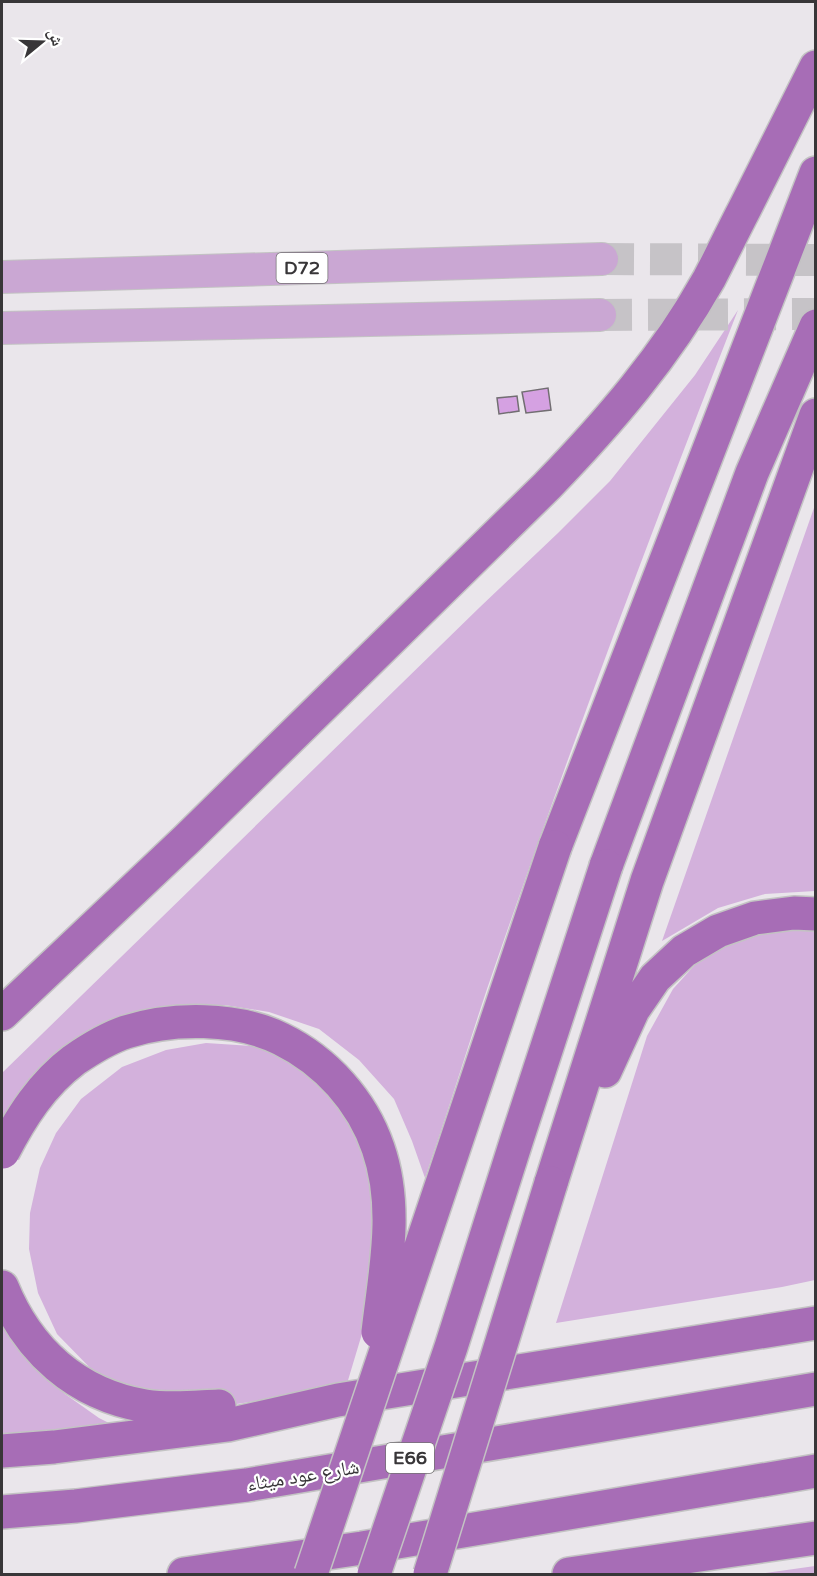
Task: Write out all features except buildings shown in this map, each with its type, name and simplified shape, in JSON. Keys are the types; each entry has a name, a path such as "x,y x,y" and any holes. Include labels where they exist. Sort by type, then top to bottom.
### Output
{"highway":[{"path":"2,1014 187,839 584,448 652,366 709,279 816,67"},
{"path":"354,1401 555,847 816,172"},
{"path":"374,1575 451,1347 606,866 752,473 816,326"},
{"path":"430,1575 647,881 816,415"},
{"path":"551,1183 633,1010 655,978 684,951 718,931 755,918 805,913"},
{"path":"2,1154 32,1101 74,1060 126,1032 179,1022 231,1024 280,1038 321,1065 355,1102 378,1148 385,1173 390,1224 354,1401 311,1575"},
{"path":"2,1287 20,1324 54,1364 74,1380 122,1401 147,1406 177,1408 354,1401"},
{"path":"701,1343 728,1325 758,1313 816,1302"},
{"path":"2,1451 228,1425 354,1401 816,1323"},
{"name":"شارع عود ميثاء","path":"2,1512 76,1506 247,1485 816,1389"},
{"path":"184,1575 384,1545 816,1471"},
{"path":"569,1575 816,1538"}],"main road":[{"name":"D72","path":"2,277 602,259"},
{"path":"2,328 600,315"}],"shaded area":[{"path":"738,310 577,733 487,989 425,1178 394,1099 359,1060 319,1029 269,1012 225,1005 178,1009 131,1023 19,1124 2,1168 2,1073 610,481 695,375"},
{"path":"815,505 815,891 765,894 718,908 662,941"},
{"path":"815,923 815,1280 556,1323 647,1036 673,989 702,957 750,932"},
{"path":"206,1043 252,1046 286,1056 316,1073 371,1134 379,1277 346,1387 204,1409 98,1376 57,1334 38,1293 29,1249 30,1213 40,1168 56,1133 81,1099 122,1067 166,1050"},
{"path":"2,1288 37,1361 65,1394 99,1418 129,1433 2,1442"},
{"path":"815,1566 815,1574 759,1574"}],"tunnel":[{"path":"602,259 816,260"},
{"path":"600,315 816,314"}]}
